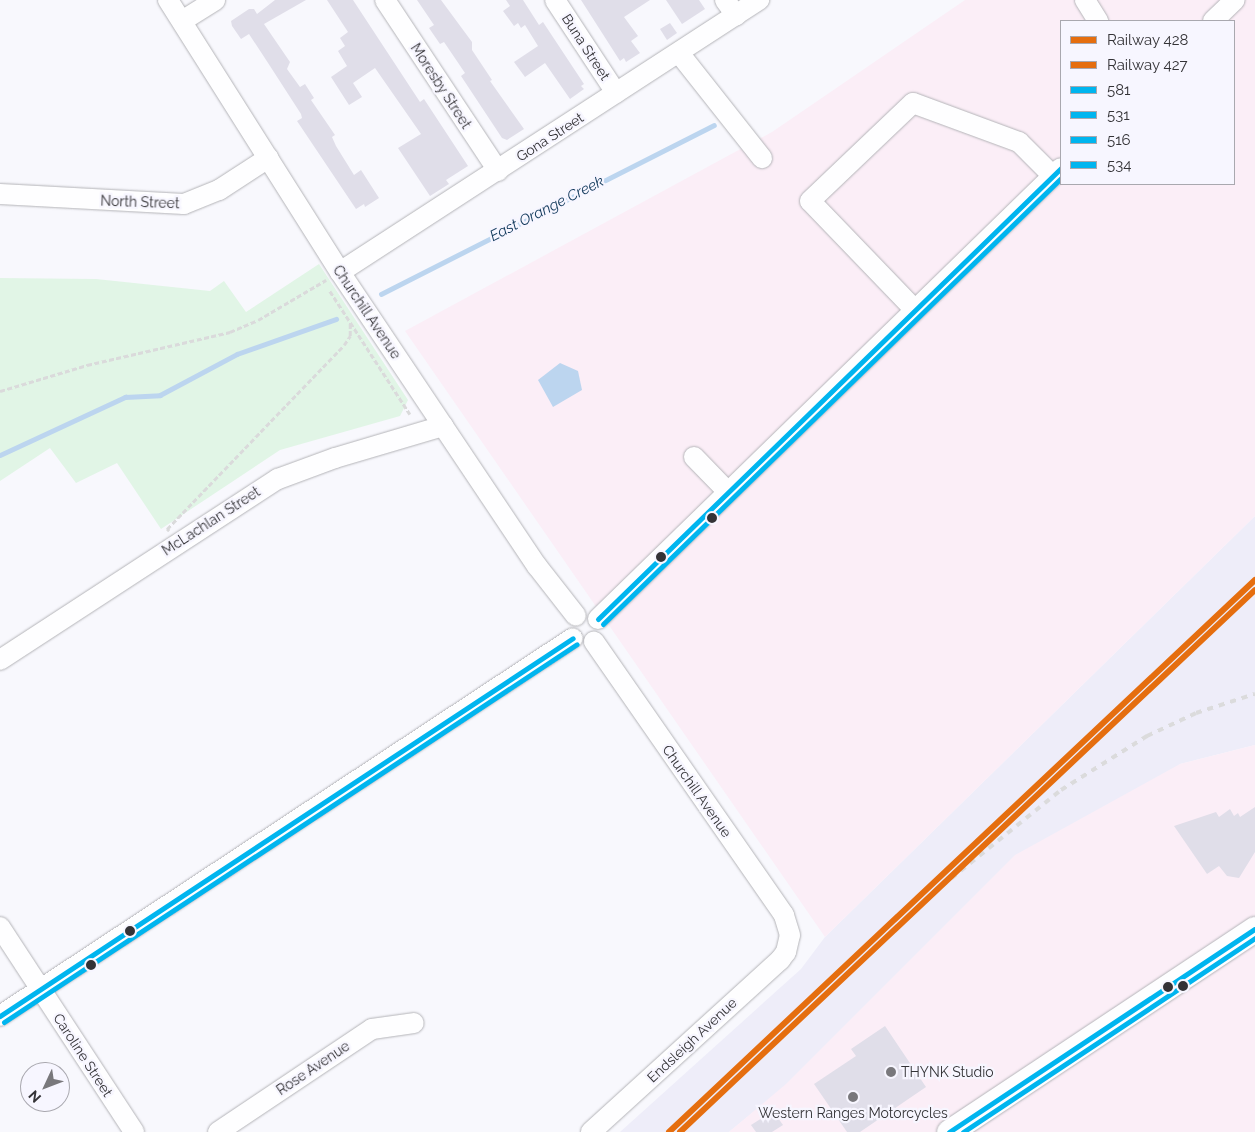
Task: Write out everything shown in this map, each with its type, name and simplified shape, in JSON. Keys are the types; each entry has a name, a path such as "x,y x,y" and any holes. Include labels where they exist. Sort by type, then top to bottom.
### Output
{"main road":[{"path":"949,1132 1255,929"}],"street":[{"name":"Churchill Avenue","path":"168,0 268,158 332,276 443,426 537,566 576,616"},
{"path":"182,22 215,0"},
{"name":"Moresby Street","path":"385,0 498,171"},
{"name":"Buna Street","path":"555,0 616,93"},
{"name":"Gona Street","path":"332,276 679,53 730,8 759,0"},
{"path":"1085,0 1097,20"},
{"path":"1214,20 1235,0"},
{"path":"679,53 762,158"},
{"path":"598,619 1057,172 1019,142 914,103 810,201 915,310"},
{"name":"North Street","path":"0,194 184,204 219,190 268,158"},
{"name":"McLachlan Street","path":"0,660 278,479 335,458 443,426"},
{"path":"694,457 728,492"},
{"path":"590,614 598,619 600,634 594,642 581,644 573,638 570,624 576,616 590,614"},
{"path":"0,1016 573,638"},
{"name":"Churchill Avenue","path":"594,642 784,915 788,926 789,944"},
{"name":"Caroline Street","path":"0,927 134,1132"},
{"name":"Endsleigh Avenue","path":"591,1132 780,960 789,944"},
{"name":"Rose Avenue","path":"218,1132 372,1028 414,1024"}],"path":[{"path":"0,392 102,361 230,332 258,320 332,276 350,321 410,414"},
{"path":"178,543 167,529 344,345 350,336 350,321"}],"shaded area":[{"path":"965,0 1255,0 1255,516 825,937 405,331 772,132"},
{"path":"1255,516 1255,745 1180,764 729,1132 620,1132 801,969 825,937"},
{"path":"1255,745 1255,1132 729,1132 786,1084 1015,855 1180,764"}],"green space":[{"path":"319,264 408,400 400,416 280,450 161,529 117,463 76,483 50,448 0,481 0,278 96,279 210,291 224,281 246,312"}],"water":[{"path":"560,363 578,371 582,390 553,407 538,380"}],"building":[{"path":"275,0 306,0 264,24 290,62 287,69 300,87 305,84 314,98 311,100 335,135 332,137 336,146 354,175 361,170 379,198 365,207 364,204 356,209 297,121 302,118 301,114 249,34 241,39 232,26 231,21 249,9 254,9 257,14"},
{"path":"327,0 353,0 420,102 424,99 468,166 446,180 449,184 430,196 398,148 421,134 375,68 353,83 362,97 349,105 331,77 347,66 338,51 345,46 340,38 348,32"},
{"path":"417,0 441,0 472,42 472,50 492,80 490,81 524,129 507,140 502,138 461,76 465,73 444,42 440,44 429,28 434,25"},
{"path":"506,0 523,0 539,25 543,22 584,84 581,86 584,89 570,99 545,63 525,77 514,62 538,46 525,25 521,28 518,23 514,26 503,11 510,6"},
{"path":"581,0 650,0 624,17 638,36 631,41 640,53 626,62 624,58 620,61"},
{"path":"666,0 699,0 705,9 682,24"},
{"path":"670,23 677,33 667,40 660,29"},
{"path":"1255,807 1255,852 1239,878 1227,876 1219,866 1207,874 1174,826 1216,812 1219,817 1230,809 1234,816 1238,813 1240,817"},
{"path":"885,1026 926,1087 860,1132 847,1132 814,1084 856,1056 851,1049"},
{"path":"773,1111 783,1125 772,1132 756,1132 751,1125"}],"waterway":[{"name":"East Orange Creek","path":"381,294 714,125"},
{"name":"East Orange Creek","path":"0,455 125,397 160,395 237,354 336,319"}],"railway":[{"path":"680,1132 942,886 1061,790 1147,736 1196,713 1255,694"}],"rail line":[{"name":"428","path":"669,1132 1255,580"},
{"name":"427","path":"680,1132 1255,590"}],"transit line":[{"name":"581","path":"598,619 1060,169"},
{"name":"531","path":"603,624 1060,179"},
{"name":"581","path":"0,1016 573,638"},
{"name":"531","path":"4,1022 577,644"},
{"name":"516","path":"949,1132 1255,929"},
{"name":"534","path":"963,1132 1255,938"}],"place":[{"name":"THYNK Studio","path":"891,1072"},
{"name":"Western Ranges Motorcycles","path":"853,1097"}]}
